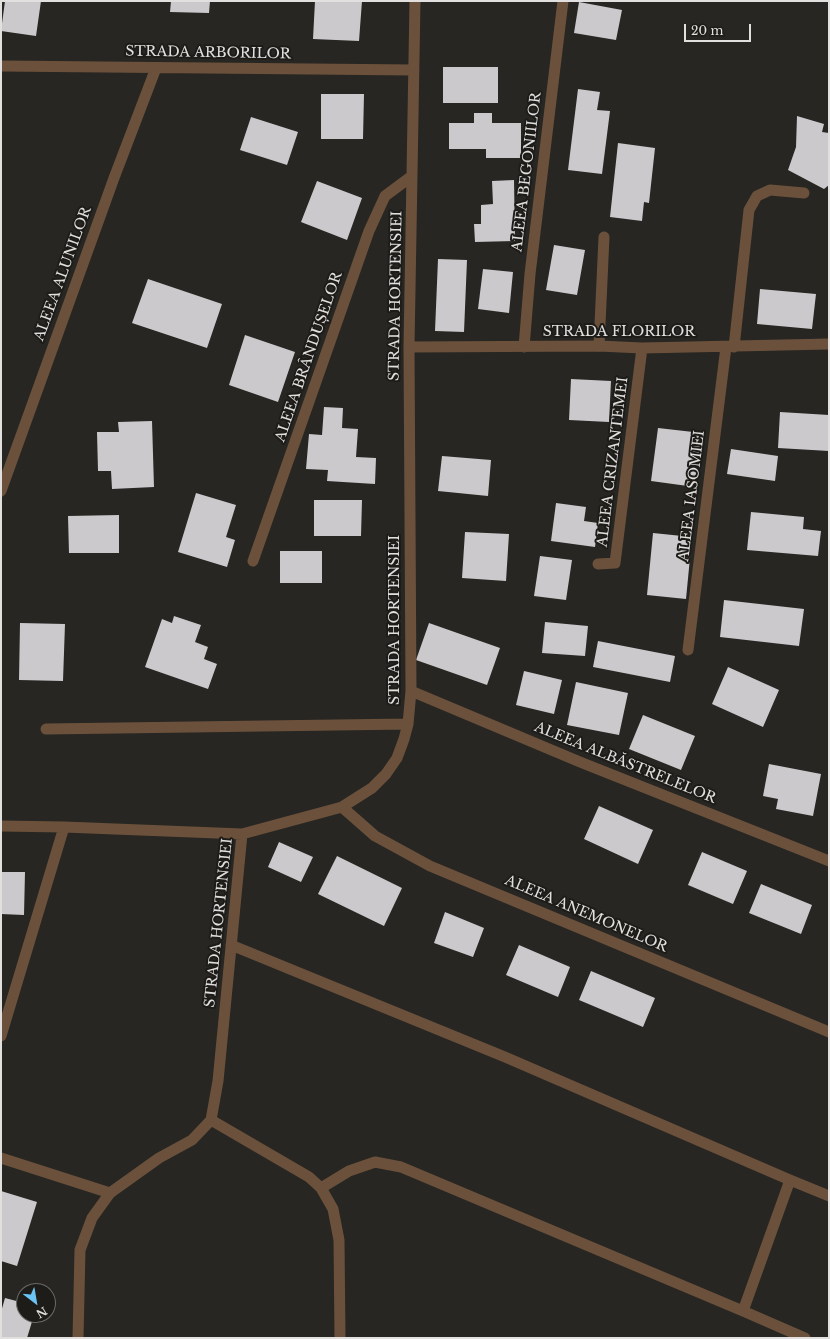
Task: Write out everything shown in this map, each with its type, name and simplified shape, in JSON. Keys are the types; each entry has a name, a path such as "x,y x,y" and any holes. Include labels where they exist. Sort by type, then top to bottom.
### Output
{"street":[{"name":"STRADA HORTENSIEI","path":"211,1120 218,1081 242,834 342,807 372,788 386,774 397,758 408,724 411,691 409,347 415,1"},
{"name":"ALEEA BEGONIILOR","path":"524,347 530,274 563,1"},
{"name":"STRADA ARBORILOR","path":"1,66 414,70"},
{"name":"ALEEA ALUNILOR","path":"1,491 114,178 156,68"},
{"name":"ALEEA BRÂNDUȘELOR","path":"253,561 370,231 385,196 412,176"},
{"name":"ALEEA IASOMIEI","path":"688,650 749,210 757,196 770,190 804,193"},
{"path":"599,346 604,237"},
{"name":"STRADA FLORILOR","path":"409,347 599,346 642,348 829,344"},
{"name":"ALEEA CRIZANTEMEI","path":"598,564 615,563 642,348"},
{"name":"ALEEA ALBĂSTRELELOR","path":"411,691 587,765 829,861"},
{"path":"46,729 408,724"},
{"name":"ALEEA ANEMONELOR","path":"342,807 375,836 430,866 829,1032"},
{"path":"1,826 242,834"},
{"path":"1,1036 64,827"},
{"path":"231,945 505,1057 829,1196"},
{"path":"78,1338 80,1250 92,1218 110,1193 159,1158 192,1140 211,1120 309,1177 321,1188 333,1209 339,1240 340,1338"},
{"path":"1,1158 110,1193"},
{"path":"321,1188 349,1171 375,1162 401,1167 805,1338"},
{"path":"743,1311 790,1180"}],"building":[{"path":"5,1 41,1 36,36 1,31"},
{"path":"171,1 210,1 209,13 170,12"},
{"path":"315,1 362,1 359,41 313,39"},
{"path":"579,2 622,10 616,40 574,33"},
{"path":"443,67 498,67 498,103 443,103"},
{"path":"578,89 600,92 597,110 610,111 602,174 568,170"},
{"path":"321,94 364,94 363,139 321,139"},
{"path":"474,113 492,113 492,123 521,123 521,158 486,158 486,149 449,149 449,123 474,123"},
{"path":"797,116 824,124 822,132 829,133 829,185 824,189 788,170 796,147"},
{"path":"251,117 298,132 287,165 240,150"},
{"path":"618,143 655,148 649,203 644,202 642,221 610,217"},
{"path":"514,180 515,241 475,242 474,224 481,224 481,205 493,204 492,181"},
{"path":"317,181 362,198 347,240 301,222"},
{"path":"554,245 585,250 577,295 546,290"},
{"path":"438,259 467,260 464,332 435,331"},
{"path":"483,269 513,272 509,313 478,309"},
{"path":"148,279 222,304 207,348 132,323"},
{"path":"760,289 816,294 812,329 757,324"},
{"path":"245,335 295,352 278,402 229,385"},
{"path":"571,379 611,381 609,422 569,420"},
{"path":"324,407 343,408 342,428 358,429 356,457 376,458 375,484 327,481 328,470 306,469 309,434 322,435"},
{"path":"780,412 829,415 829,451 778,448"},
{"path":"152,421 154,487 112,489 111,471 98,471 97,432 119,432 118,422"},
{"path":"658,428 702,433 695,487 651,481"},
{"path":"731,449 778,456 775,481 727,474"},
{"path":"442,456 491,460 488,496 438,491"},
{"path":"196,493 236,505 226,537 235,540 227,567 178,552"},
{"path":"314,500 362,500 361,536 314,536"},
{"path":"556,503 586,507 584,521 598,523 595,547 551,541"},
{"path":"751,512 804,517 803,529 821,531 818,556 747,550"},
{"path":"119,515 119,553 69,553 68,516"},
{"path":"465,532 509,534 506,581 462,578"},
{"path":"653,533 692,537 686,599 647,595"},
{"path":"280,551 322,551 322,583 280,583"},
{"path":"540,556 572,560 566,600 534,596"},
{"path":"724,600 804,609 799,646 720,637"},
{"path":"174,616 201,625 195,642 208,647 204,659 217,664 208,689 145,667 162,619 172,623"},
{"path":"545,622 588,626 585,656 542,653"},
{"path":"20,623 65,624 63,681 19,680"},
{"path":"429,623 500,648 487,685 416,660"},
{"path":"598,641 675,656 670,682 593,667"},
{"path":"728,667 779,690 763,727 712,704"},
{"path":"524,671 562,680 554,714 516,705"},
{"path":"576,682 628,693 619,735 567,725"},
{"path":"643,715 695,736 681,770 629,749"},
{"path":"769,764 821,774 813,816 776,809 778,799 763,796"},
{"path":"599,806 653,830 638,864 584,839"},
{"path":"279,842 313,857 301,882 268,867"},
{"path":"702,852 747,871 733,904 688,885"},
{"path":"337,856 402,888 384,926 318,894"},
{"path":"1,872 25,872 24,915 1,914"},
{"path":"761,884 812,905 801,934 749,913"},
{"path":"445,912 484,928 473,957 434,943"},
{"path":"519,945 570,967 558,997 506,975"},
{"path":"591,971 655,998 643,1027 579,1000"},
{"path":"1,1191 37,1202 17,1266 1,1261"},
{"path":"5,1298 16,1301 16,1323 32,1323 27,1338 1,1338 1,1312"}]}
